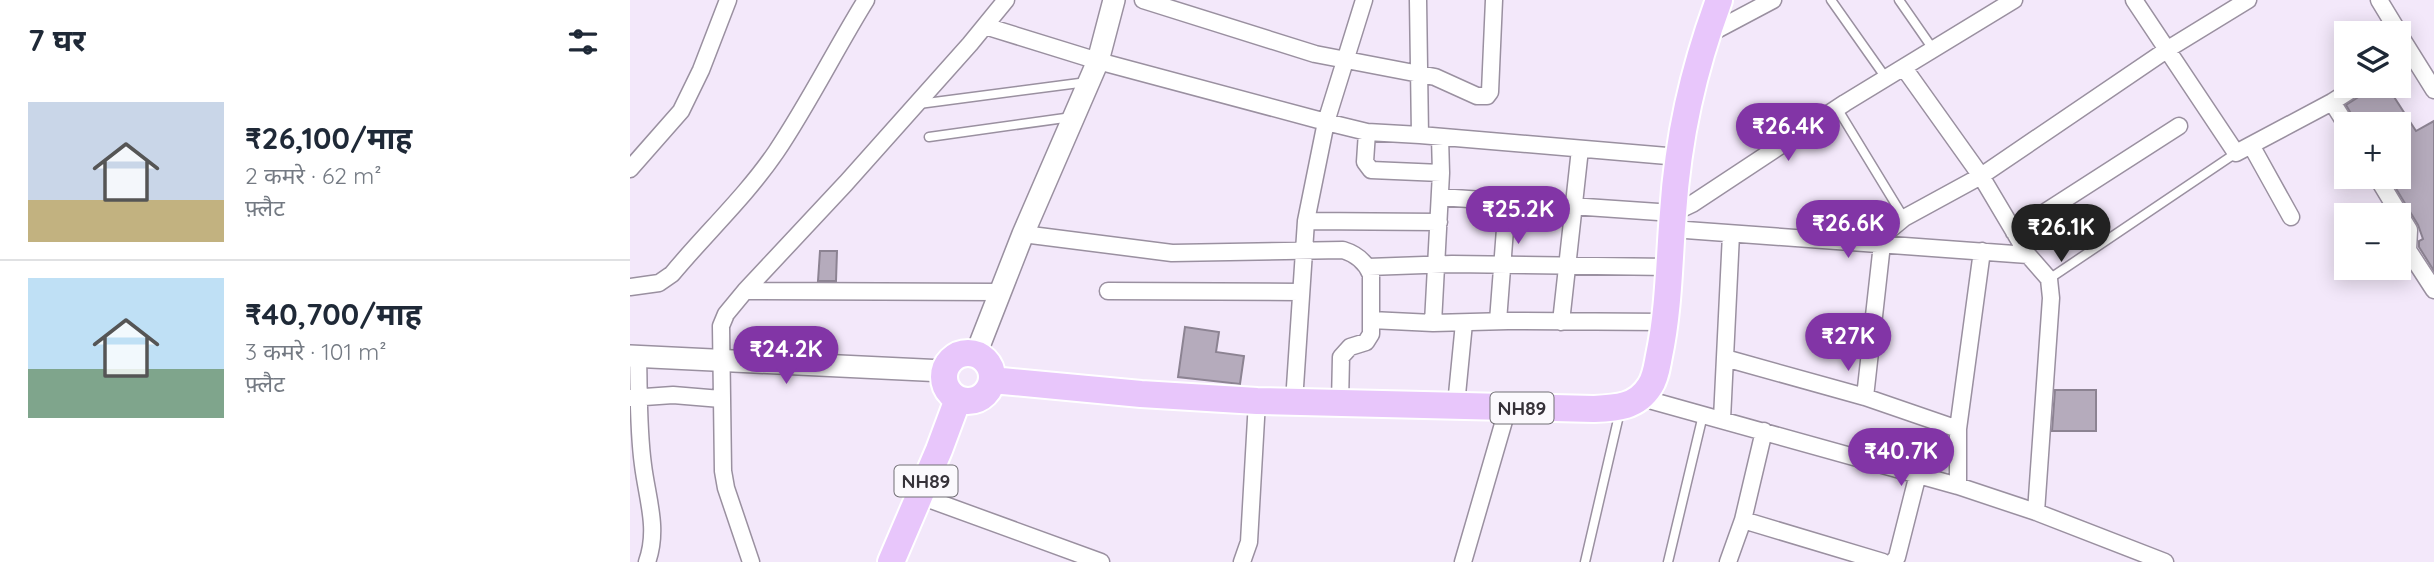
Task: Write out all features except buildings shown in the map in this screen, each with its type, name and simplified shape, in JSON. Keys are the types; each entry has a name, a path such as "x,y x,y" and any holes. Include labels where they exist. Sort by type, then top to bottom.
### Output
{"main road":[{"path":"1631,403 1655,375 1666,323 1672,221 1687,105 1719,0"},
{"path":"961,354 976,354 987,361 992,369 992,380 987,393 980,399 958,399 948,391 944,371 953,358 961,354"},
{"name":"NH89","path":"992,380 1141,394 1256,401 1508,407 1631,403"},
{"name":"NH89","path":"891,562 958,399"}],"street":[{"path":"630,169 681,111 701,70 728,0"},
{"path":"630,287 659,283 671,274 755,180 807,103 866,0"},
{"path":"751,562 726,488 721,446 720,326 745,291 916,104 1006,0"},
{"path":"976,354 1023,234 1098,61 1114,0"},
{"path":"1143,0 1315,54 1435,77 1478,96 1487,96 1490,92 1494,0"},
{"path":"1294,402 1306,221 1326,122 1364,0"},
{"path":"1418,0 1420,135"},
{"path":"1706,36 1773,0"},
{"path":"1672,221 1692,204 1837,108 2014,0"},
{"path":"2134,0 2236,153 2338,98"},
{"path":"1865,397 1882,244 1887,232 1904,218 1981,176 2168,49 2248,0"},
{"path":"2379,0 2392,21"},
{"path":"985,26 1098,61 1367,132 1679,157"},
{"path":"2411,62 2434,90"},
{"path":"1904,68 1981,176 2028,255 2049,279 2051,298 2036,512"},
{"path":"2332,102 2338,112"},
{"path":"2014,232 2179,126"},
{"path":"1367,132 1365,162 1371,170 1441,173"},
{"path":"1433,324 1441,173 1440,136"},
{"path":"2251,145 2291,217"},
{"path":"1561,322 1580,149"},
{"path":"2384,189 2409,230 2408,250 2434,290"},
{"path":"1440,197 1572,206 1672,221 1731,234 2028,255"},
{"path":"1498,321 1507,202"},
{"path":"1306,221 1439,222"},
{"path":"1023,234 1172,253 1343,250 1353,253 1368,267 1371,275 1371,334 1366,342 1350,347 1341,357 1340,403"},
{"path":"1722,419 1731,234"},
{"path":"1958,486 1958,429 1982,251"},
{"path":"1368,267 1437,264 1669,267"},
{"path":"745,291 999,292"},
{"path":"1108,291 1300,292"},
{"path":"1371,320 1433,324 1498,321 1666,323"},
{"path":"1456,405 1464,323"},
{"path":"647,562 652,549 653,532 635,398 634,356 944,371"},
{"path":"1725,358 1865,397 1958,429"},
{"path":"635,398 685,396 721,399"},
{"path":"1242,562 1249,541 1256,401"},
{"path":"1631,403 1722,419 1958,486 2036,512 2136,557 2165,562"},
{"path":"1463,562 1508,407"},
{"path":"1728,562 1743,520 1764,431"},
{"path":"1893,562 1897,556 1917,474"},
{"path":"920,496 1101,562"},
{"path":"1743,520 1884,562"}],"lane":[{"path":"1831,0 1886,78"},
{"path":"1899,0 1934,51"},
{"path":"916,104 1090,81"},
{"path":"1837,108 1904,218"},
{"path":"929,137 1076,117"},
{"path":"2049,279 2236,153"},
{"path":"1586,562 1631,403"},
{"path":"1668,562 1703,415"}]}
